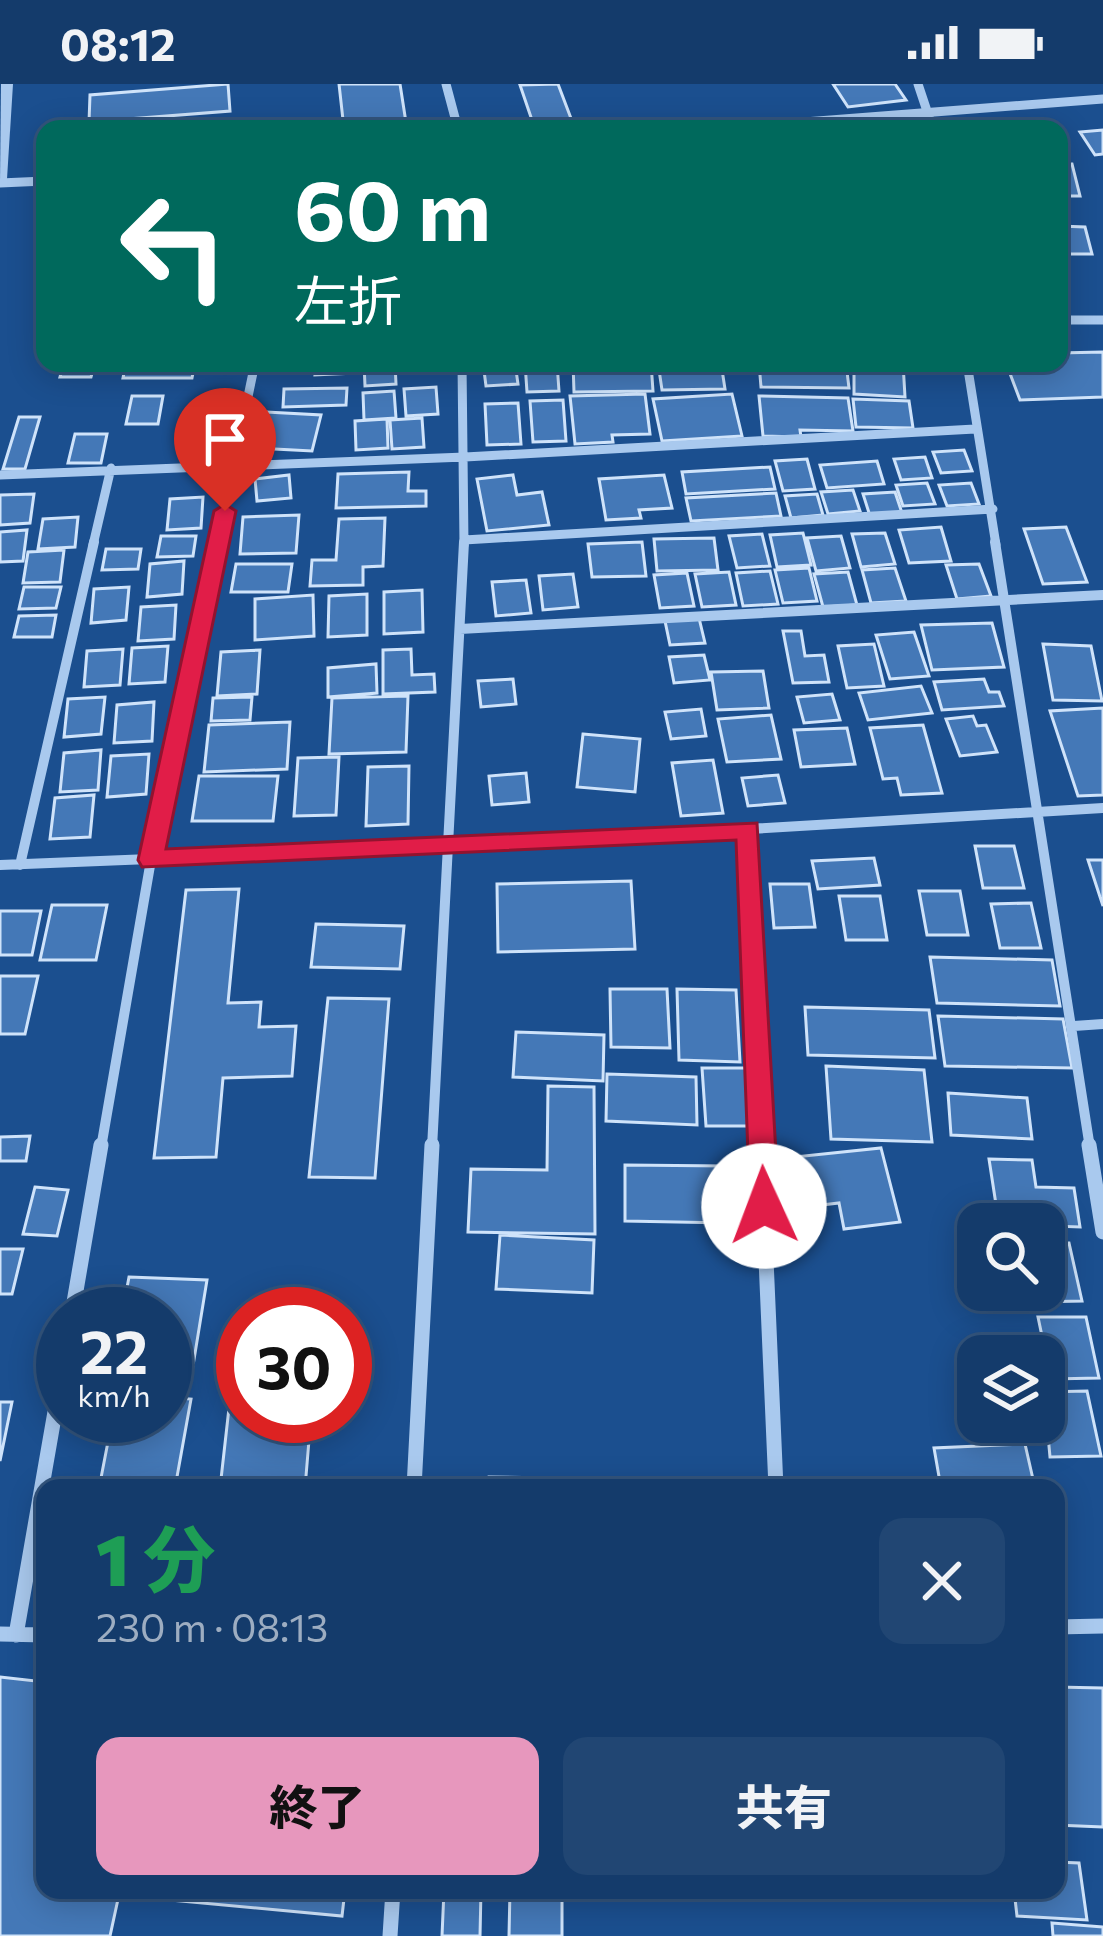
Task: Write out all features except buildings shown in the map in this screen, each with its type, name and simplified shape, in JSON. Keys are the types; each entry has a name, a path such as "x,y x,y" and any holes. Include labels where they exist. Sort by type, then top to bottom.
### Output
{"street":[{"path":"7,84 0,181 36,181"},
{"path":"446,84 456,120"},
{"path":"917,84 932,120"},
{"path":"817,120 1103,100"},
{"path":"1068,320 1103,320"},
{"path":"77,1287 151,860 253,372"},
{"path":"414,1479 464,540 462,372"},
{"path":"968,372 1041,810 1103,1232"},
{"path":"0,475 235,468 975,429"},
{"path":"20,865 111,469"},
{"path":"464,540 993,509"},
{"path":"460,629 1103,595"},
{"path":"0,865 446,847 1103,808"},
{"path":"748,830 776,1479"},
{"path":"1074,1026 1103,1024"},
{"path":"40,1479 47,1443"},
{"path":"8,1635 36,1498"},
{"path":"1065,1627 1103,1626"},
{"path":"390,1936 392,1899"}],"route":[{"path":"225,511 151,860 748,830 764,1206"}]}
